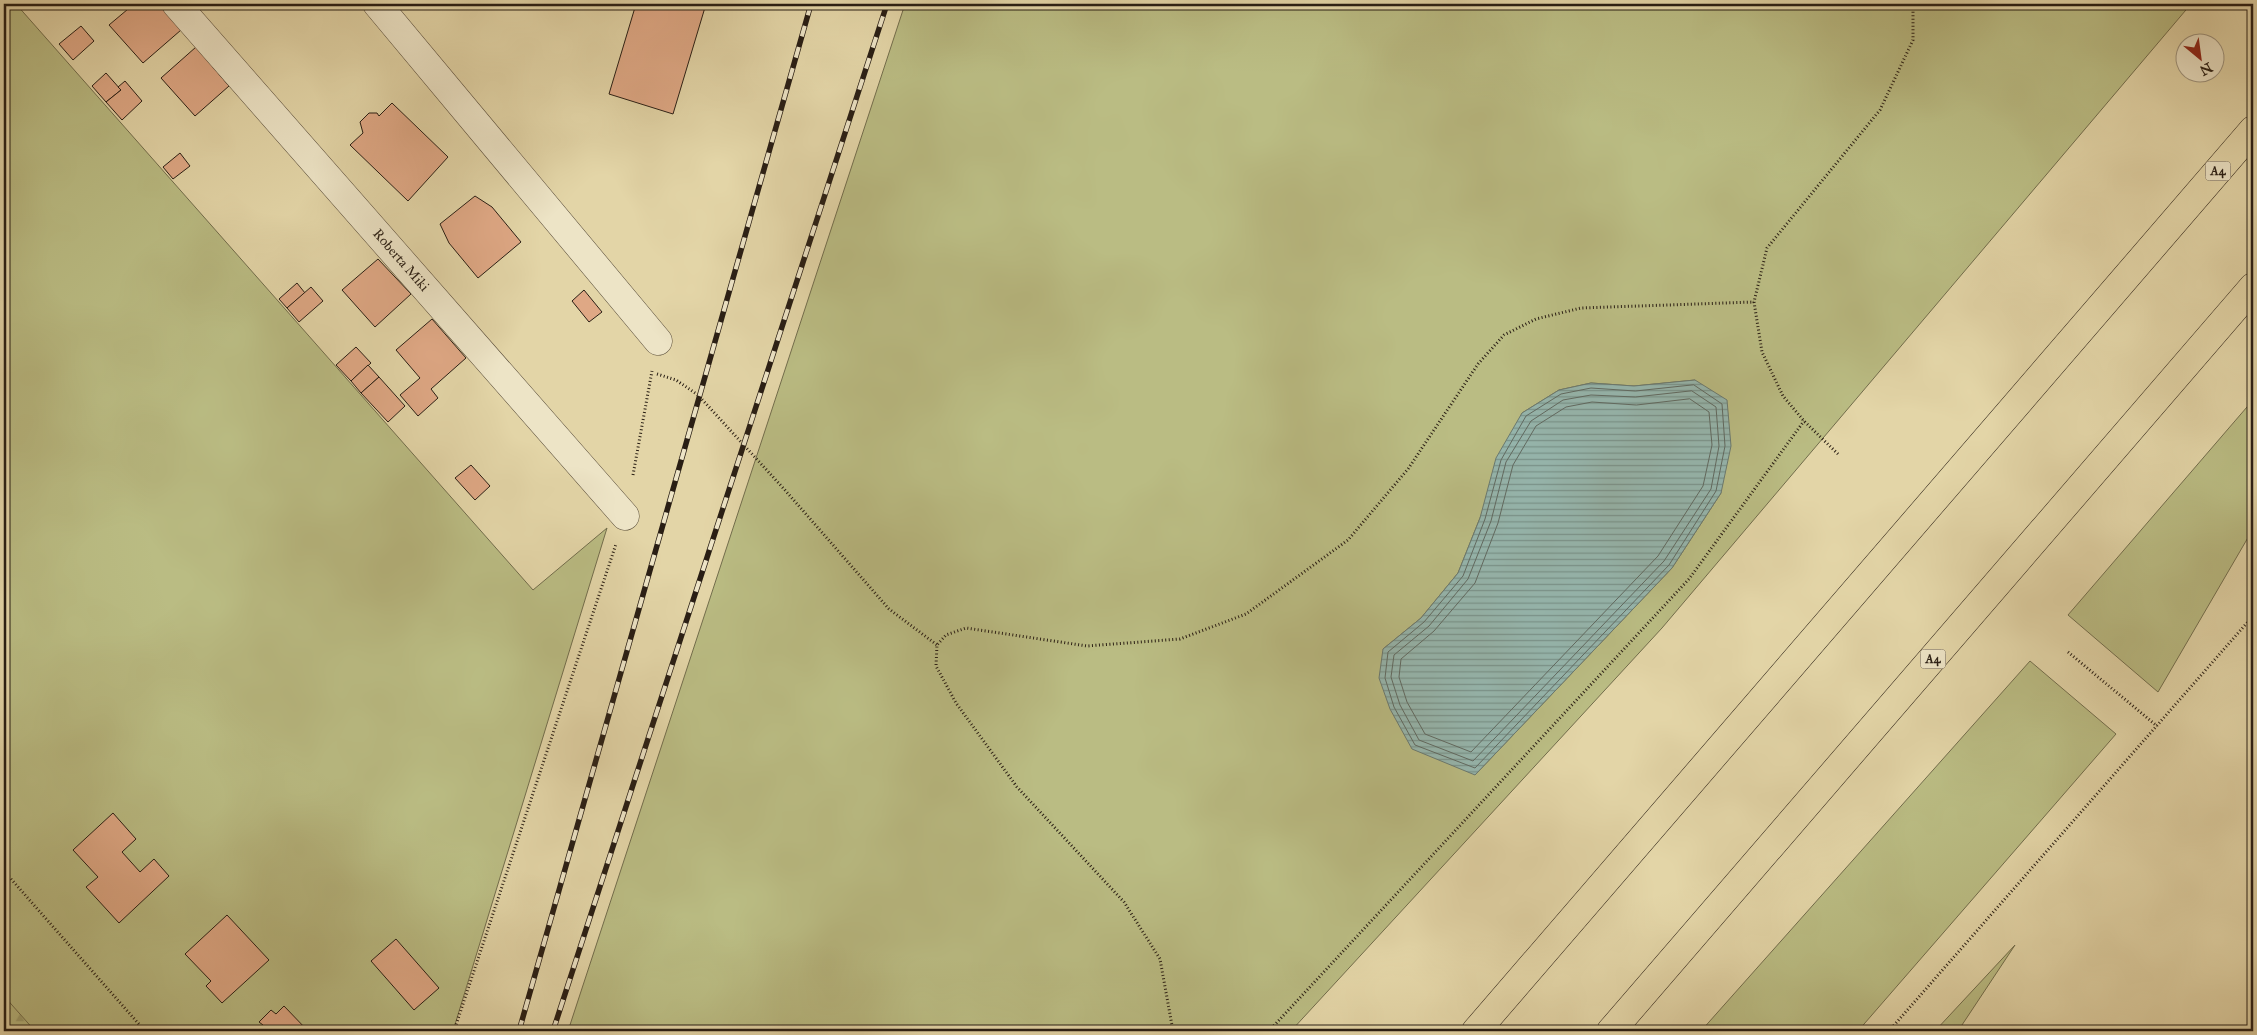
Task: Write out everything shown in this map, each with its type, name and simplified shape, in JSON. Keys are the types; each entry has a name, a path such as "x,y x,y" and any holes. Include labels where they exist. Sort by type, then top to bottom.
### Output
{"highway":[{"path":"2182,213 2253,114"},
{"name":"A4","path":"1476,1031 2253,130"},
{"name":"A4","path":"1611,1031 2253,287"}],"street":[{"name":"Roberta Miki","path":"176,4 625,516"},
{"path":"377,4 658,341"}],"path":[{"path":"1838,454 1804,421 1784,396 1762,352 1754,302 1767,248 1880,110 1914,40 1913,4"},
{"path":"1172,1031 1160,959 1124,902 1018,787 956,703 936,666 937,645 946,635 966,628 1088,646 1180,639 1246,614 1348,540 1408,469 1478,364 1504,335 1536,319 1581,308 1754,302"},
{"path":"454,1031 625,516 658,341"},
{"path":"652,372 676,380 698,395 889,609 937,645"},
{"path":"1269,1031 1689,579 1804,421"},
{"path":"1889,1031 2253,616"},
{"path":"2068,652 2157,726"},
{"path":"4,871 145,1031"}],"green space":[{"path":"4,4 16,4 533,590 607,528 453,1031 4,1031"},
{"path":"905,4 2191,4 1662,628 1291,1031 568,1031","holes":["1695,380 1721,493 1672,568 1475,775 1383,649 1421,618 1458,573 1522,413 1559,390 1591,383 1634,386"]},
{"path":"2253,400 2253,529 2158,692 2068,615"},
{"path":"2030,661 2116,734 1858,1031 1701,1031"},
{"path":"2015,945 1958,1031 1935,1031"},
{"path":"4,996 35,1031 4,1031"}],"water":[{"path":"1695,380 1727,400 1731,446 1721,493 1672,568 1475,775 1412,749 1390,709 1379,678 1383,649 1421,618 1458,573 1480,518 1496,458 1522,413 1559,390 1591,383 1634,386"}],"building":[{"path":"134,4 158,4 181,30 143,63 109,25"},
{"path":"636,4 706,4 673,114 609,94"},
{"path":"81,26 94,41 73,60 59,44"},
{"path":"196,47 229,86 195,116 161,78"},
{"path":"106,73 121,90 106,102 92,86"},
{"path":"125,81 142,101 122,120 106,102 121,90 118,87"},
{"path":"392,103 448,157 408,201 350,145 363,133 360,122 369,113 377,113 379,116"},
{"path":"180,153 190,166 173,179 163,167"},
{"path":"475,196 492,207 521,242 478,278 449,243 440,224"},
{"path":"378,259 411,294 375,327 342,290"},
{"path":"297,283 305,293 287,308 279,299"},
{"path":"311,287 323,301 299,322 287,308"},
{"path":"584,290 602,312 589,322 572,301"},
{"path":"432,319 466,358 431,389 438,398 418,416 400,395 420,378 396,350"},
{"path":"356,347 371,363 351,381 336,365"},
{"path":"368,365 379,377 361,393 351,381"},
{"path":"379,377 405,406 388,422 361,393"},
{"path":"471,465 490,486 475,500 455,478"},
{"path":"113,813 136,839 122,852 140,872 154,859 169,876 119,923 86,887 98,877 73,850"},
{"path":"227,915 269,960 222,1003 206,986 211,981 185,954"},
{"path":"396,939 439,988 414,1010 371,961"},
{"path":"284,1006 308,1031 257,1031 263,1025 259,1022 271,1010 276,1014"}],"railway":[{"path":"519,1031 811,4"},
{"path":"553,1031 887,4"}]}
